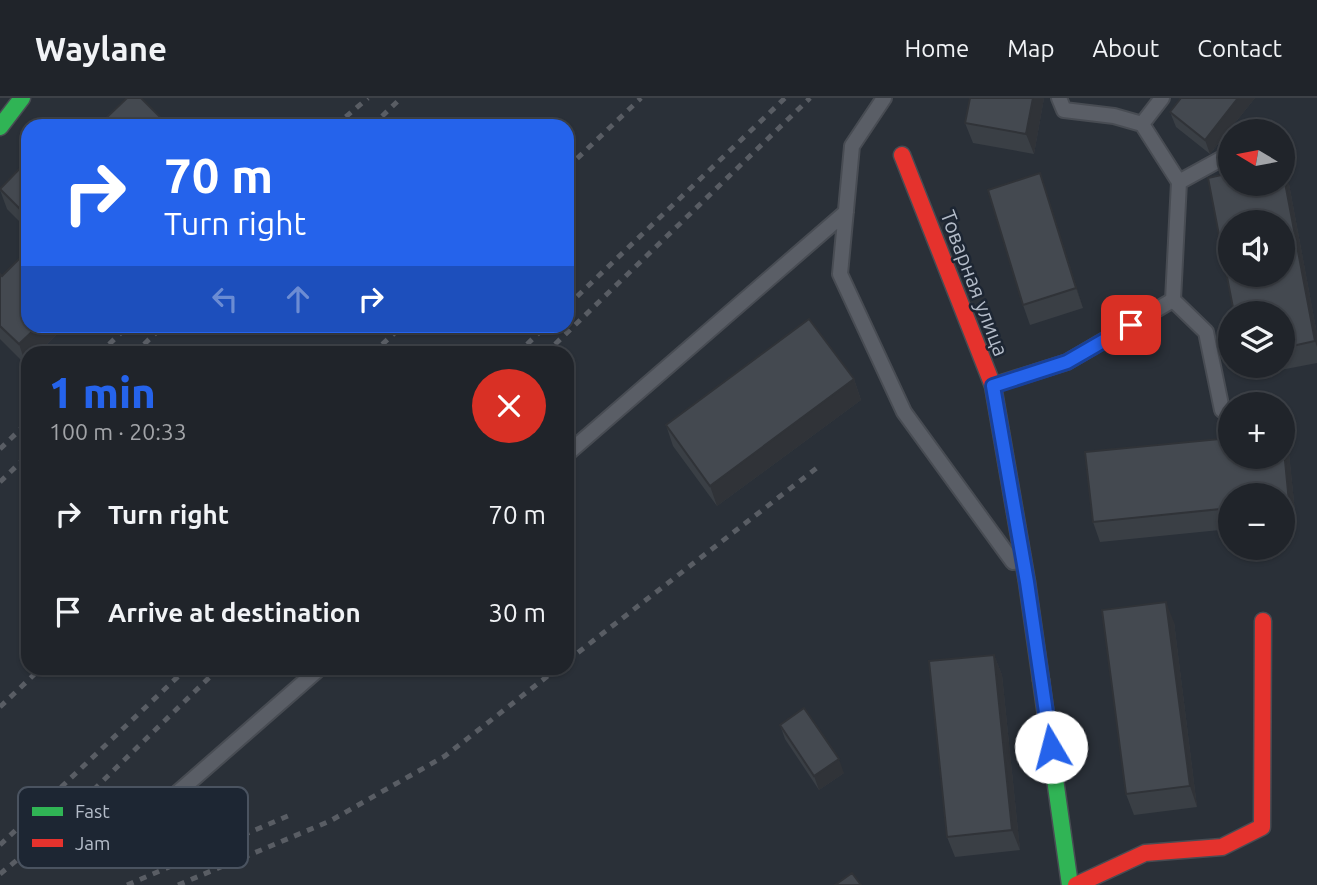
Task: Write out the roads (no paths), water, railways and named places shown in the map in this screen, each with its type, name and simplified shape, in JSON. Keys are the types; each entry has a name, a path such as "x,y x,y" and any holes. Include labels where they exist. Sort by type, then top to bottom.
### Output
{"street":[{"path":"0,127 22,98"},
{"name":"Товарная улица","path":"902,155 993,386 1027,582 1070,885"},
{"path":"1076,885 1145,853 1222,847 1262,827 1263,621"}],"lane":[{"path":"884,98 852,146 840,274 904,412 1027,582"},
{"path":"1059,98 1064,110 1114,116 1142,124 1179,182 1173,300 1206,332 1218,392"},
{"path":"1142,124 1162,98"},
{"path":"1179,182 1218,161"},
{"path":"574,448 846,212"},
{"path":"993,386 1067,362 1173,300"},
{"path":"184,787 312,675"}],"railway":[{"path":"343,119 368,98"},
{"path":"379,119 401,98"},
{"path":"574,161 641,98"},
{"path":"574,299 785,98"},
{"path":"574,326 810,98"},
{"path":"107,346 121,333"},
{"path":"142,346 156,333"},
{"path":"381,346 394,333"},
{"path":"525,346 539,333"},
{"path":"553,346 567,333"},
{"path":"0,449 21,429"},
{"path":"0,482 21,462"},
{"path":"574,656 818,467"},
{"path":"0,707 34,675"},
{"path":"61,787 180,675"},
{"path":"96,787 212,675"},
{"path":"248,856 330,821 445,756 549,675"},
{"path":"248,833 290,815"},
{"path":"0,845 18,828"},
{"path":"0,874 18,859"},
{"path":"127,885 167,868"},
{"path":"178,885 218,868"}]}
